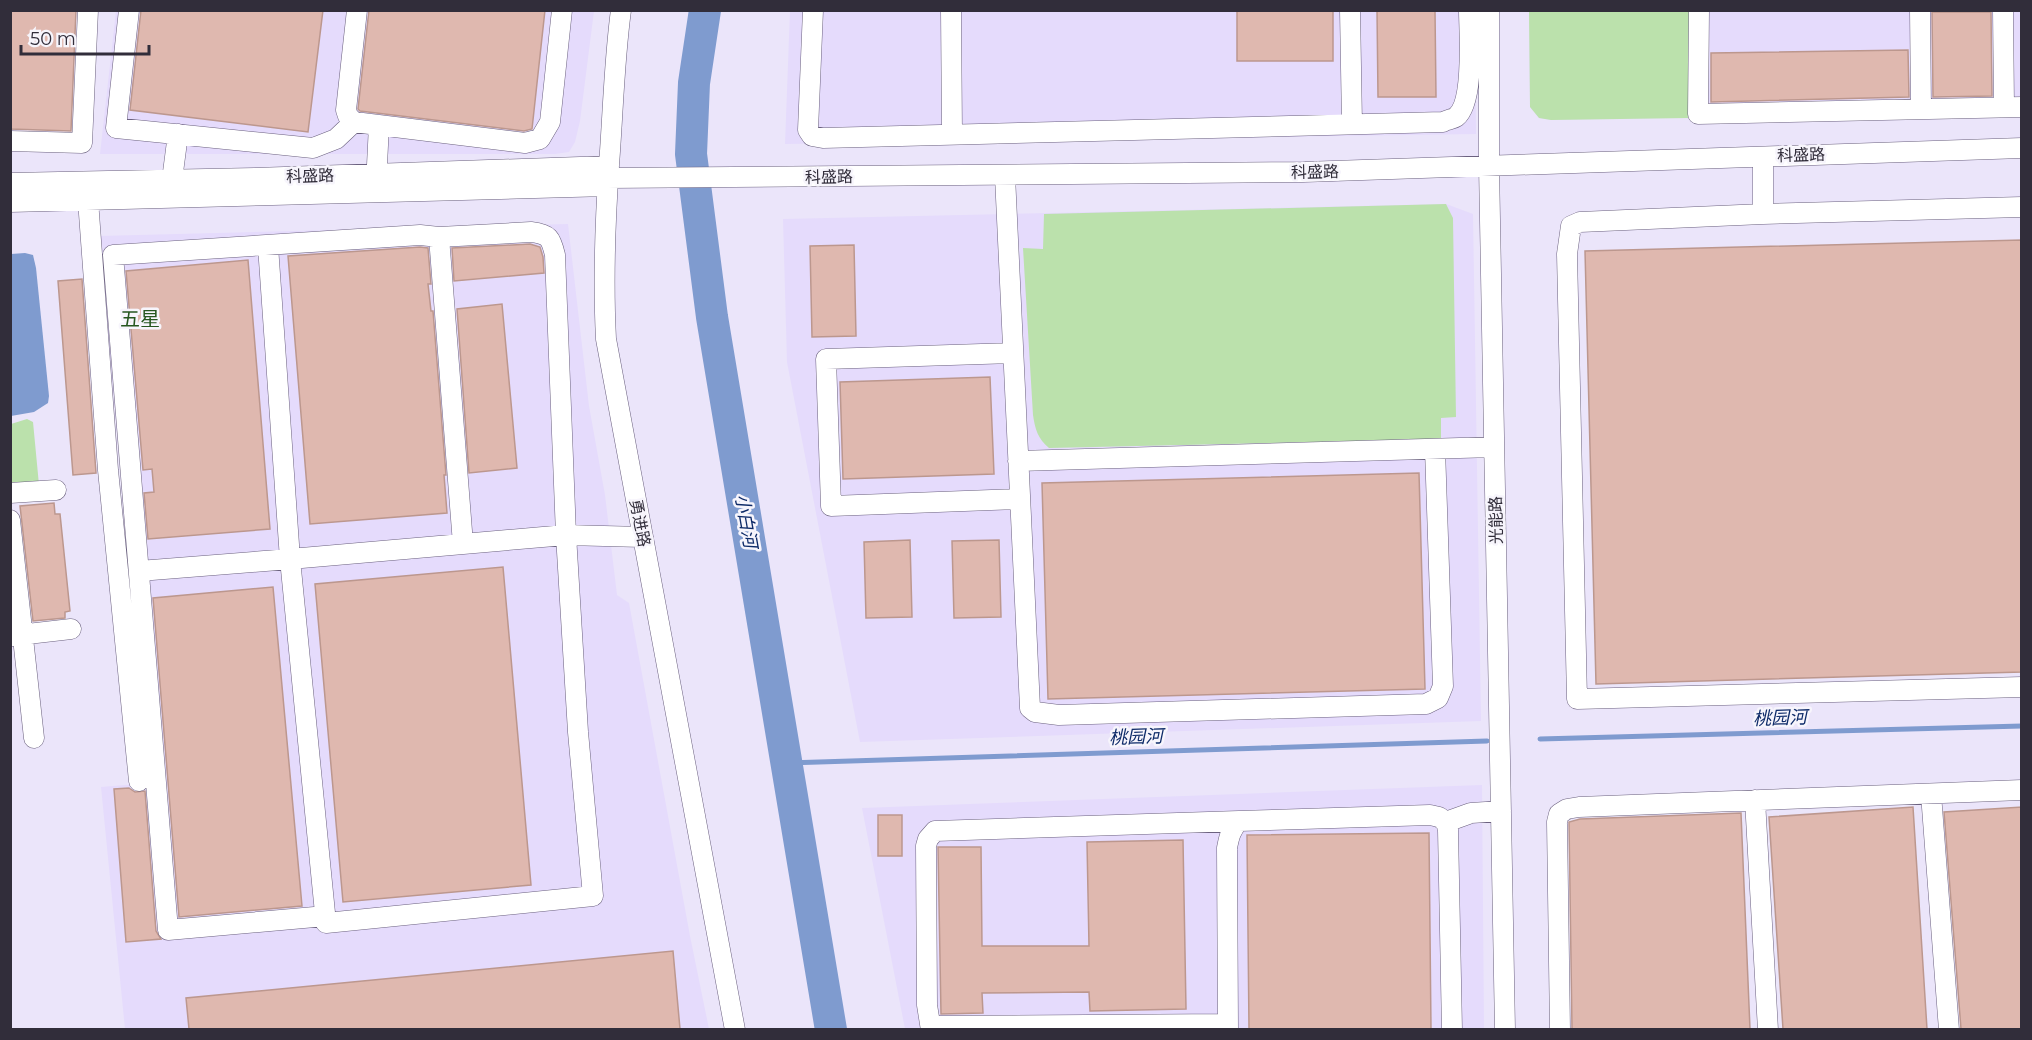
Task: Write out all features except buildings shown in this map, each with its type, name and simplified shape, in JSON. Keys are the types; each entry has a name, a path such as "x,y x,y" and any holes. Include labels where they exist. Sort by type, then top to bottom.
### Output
{"street":[{"path":"10,141 82,143 88,10"},
{"path":"129,10 116,128 313,148 336,139 354,122"},
{"path":"357,10 346,111 354,122 525,143 540,139 550,122 562,10"},
{"name":"勇进路","path":"621,10 612,97 608,176 604,286 606,339 735,1029"},
{"path":"813,10 808,130 813,136 823,138 1443,122 1457,116 1468,89 1469,10"},
{"path":"951,10 952,134"},
{"path":"1350,10 1352,124"},
{"name":"光能路","path":"1489,10 1489,166 1505,1029"},
{"path":"1699,10 1698,114 2013,107 2003,10"},
{"path":"1920,10 1921,109"},
{"path":"376,183 379,125"},
{"path":"172,180 178,134"},
{"name":"科盛路","path":"10,202 88,200 376,183 608,176 735,178 1303,172 2022,148"},
{"path":"1763,157 1763,214"},
{"path":"1005,176 1030,708 1035,712 1059,715 1426,704 1438,698 1443,686 1436,449"},
{"name":"科盛路","path":"10,183 172,180 376,183"},
{"path":"88,200 108,470 139,781"},
{"path":"2022,207 1580,222 1571,226 1567,254 1577,699 2022,687"},
{"path":"268,246 291,559 326,916 326,923 593,897 578,732 566,535 555,255 552,241 543,234 531,232 439,237 420,235 113,255 168,930 326,916"},
{"path":"439,237 463,544"},
{"path":"1014,353 826,359 831,506 1020,499"},
{"path":"1018,460 1494,447"},
{"path":"10,493 56,490"},
{"path":"10,520 17,635 34,738"},
{"path":"139,572 566,535 642,537"},
{"path":"17,635 71,629"},
{"path":"1560,1029 1557,822 1559,814 1567,809 2022,790"},
{"path":"1931,794 1949,1029"},
{"path":"1755,800 1768,1029"},
{"path":"1446,822 1471,813 1501,811"},
{"path":"1239,821 1233,827 1227,848 1228,1027 931,1028 927,1005 926,846 928,839 935,831 1239,821 1430,815 1446,822 1448,830 1452,1029"}],"shaded area":[{"path":"116,11 594,11 580,121 575,142 569,152 555,154 100,154"},
{"path":"790,11 1475,11 1476,134 785,144"},
{"path":"1529,11 2021,11 2021,112 1551,120 1539,118 1530,107"},
{"path":"1446,204 1473,214 1481,721 860,742 787,362 783,219"},
{"path":"568,224 589,406 605,495 617,595 629,603 709,1029 125,1029 101,787 149,783 99,236"},
{"path":"1482,785 1484,1029 905,1029 862,808"}],"green space":[{"path":"1529,11 1689,11 1689,118 1551,120 1539,118 1530,107"},
{"path":"1446,204 1453,218 1456,417 1441,418 1441,439 1049,448 1040,437 1033,415 1023,248 1043,249 1044,214"},
{"path":"27,419 33,422 39,485 11,487 11,424"}],"water":[{"path":"11,254 33,255 36,268 49,396 48,403 34,412 11,416"}],"waterway":[{"name":"小白河","path":"705,10 694,83 691,154 712,317 831,1030"},
{"name":"桃园河","path":"1540,739 2022,726"},
{"name":"桃园河","path":"787,763 1487,741"}],"district":[{"name":"五星","path":"140,319"}]}
